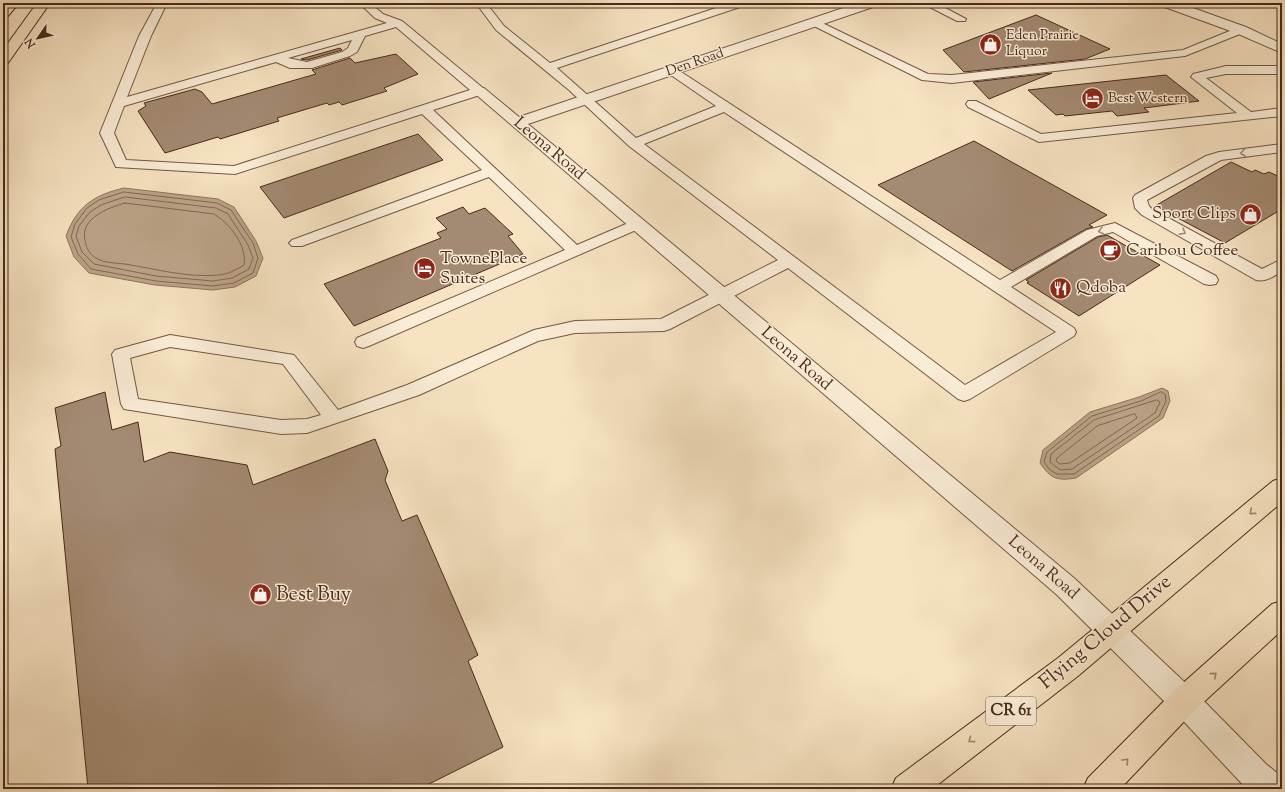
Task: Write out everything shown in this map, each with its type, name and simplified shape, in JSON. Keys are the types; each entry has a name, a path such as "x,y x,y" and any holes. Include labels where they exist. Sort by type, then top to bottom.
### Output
{"main road":[{"path":"3,13 13,3"},
{"path":"3,60 44,3"},
{"name":"Flying Cloud Drive","path":"907,789 1068,667 1282,488"},
{"path":"1099,789 1184,701 1282,613"}],"street":[{"name":"Den Road","path":"518,122 871,3"},
{"path":"1166,3 1241,30 1282,49"},
{"name":"Leona Road","path":"479,91 518,122 1046,568 1112,629 1255,775 1272,789"}],"lane":[{"path":"162,3 145,36 117,104 107,133 122,164 235,170 479,91"},
{"path":"364,3 380,16 398,23 479,91"},
{"path":"481,3 500,28 588,99 634,143 964,394 1068,332 671,71"},
{"path":"549,66 742,3"},
{"path":"928,3 961,19"},
{"path":"814,22 926,77 952,79 1185,53 1241,30"},
{"path":"117,104 398,23"},
{"path":"1248,116 1196,77 1226,70 1282,70"},
{"path":"972,104 1039,138 1282,112"},
{"path":"634,143 725,107"},
{"path":"423,108 575,251"},
{"path":"1282,148 1215,157 1140,198 1142,208 1147,212 1262,276 1282,264"},
{"path":"297,243 491,171"},
{"path":"363,342 638,224"},
{"path":"999,287 1092,233 1115,227 1210,280"},
{"path":"334,418 288,359 170,341 121,354 130,404 280,427 307,426 334,418 413,390 534,336 575,327 664,325 789,261"}],"water":[{"path":"124,188 218,199 234,207 256,241 263,258 256,276 235,287 213,290 155,285 89,273 74,257 66,236 70,226 81,209 95,198"},
{"path":"1162,388 1168,391 1170,401 1163,418 1076,478 1055,478 1048,473 1040,463 1043,450 1090,412 1139,397"}],"building":[{"path":"1036,15 1110,49 1085,59 964,72 943,50"},
{"path":"340,48 342,50 307,60 301,59"},
{"path":"396,54 418,74 384,88 387,91 342,105 339,102 329,105 327,103 277,118 279,121 220,139 218,137 165,153 138,111 146,106 144,103 195,89 202,92 212,104 316,74 312,70 350,58 355,63"},
{"path":"1052,73 989,99 973,82"},
{"name":"Best Western","path":"1166,75 1199,101 1144,108 1149,112 1117,116 1112,111 1065,116 1063,114 1056,115 1028,90"},
{"path":"418,134 443,160 284,218 260,187"},
{"path":"974,141 1107,215 1089,225 1093,227 1086,229 1012,271 878,185"},
{"path":"1231,162 1252,172 1255,170 1264,174 1269,172 1282,178 1282,209 1225,243 1155,206"},
{"name":"TownePlace Suites","path":"463,207 469,214 485,208 513,234 508,236 523,254 354,326 324,284 441,238 437,233 447,229 436,218"},
{"path":"1107,235 1160,265 1079,316 1027,283 1029,282 1026,280 1098,237"},
{"name":"Best Buy","path":"105,392 112,430 138,422 144,462 170,452 247,465 253,485 375,439 388,471 385,480 402,521 417,515 478,655 468,661 503,747 419,789 88,789 55,449 61,446 55,408"}],"place":[{"name":"Eden Prairie Liquor","path":"991,44"},
{"name":"Best Western","path":"1092,99"},
{"name":"Sport Clips","path":"1251,214"},
{"name":"Caribou Coffee","path":"1111,251"},
{"name":"TownePlace Suites","path":"425,269"},
{"name":"Qdoba","path":"1061,288"},
{"name":"Best Buy","path":"260,595"}]}
